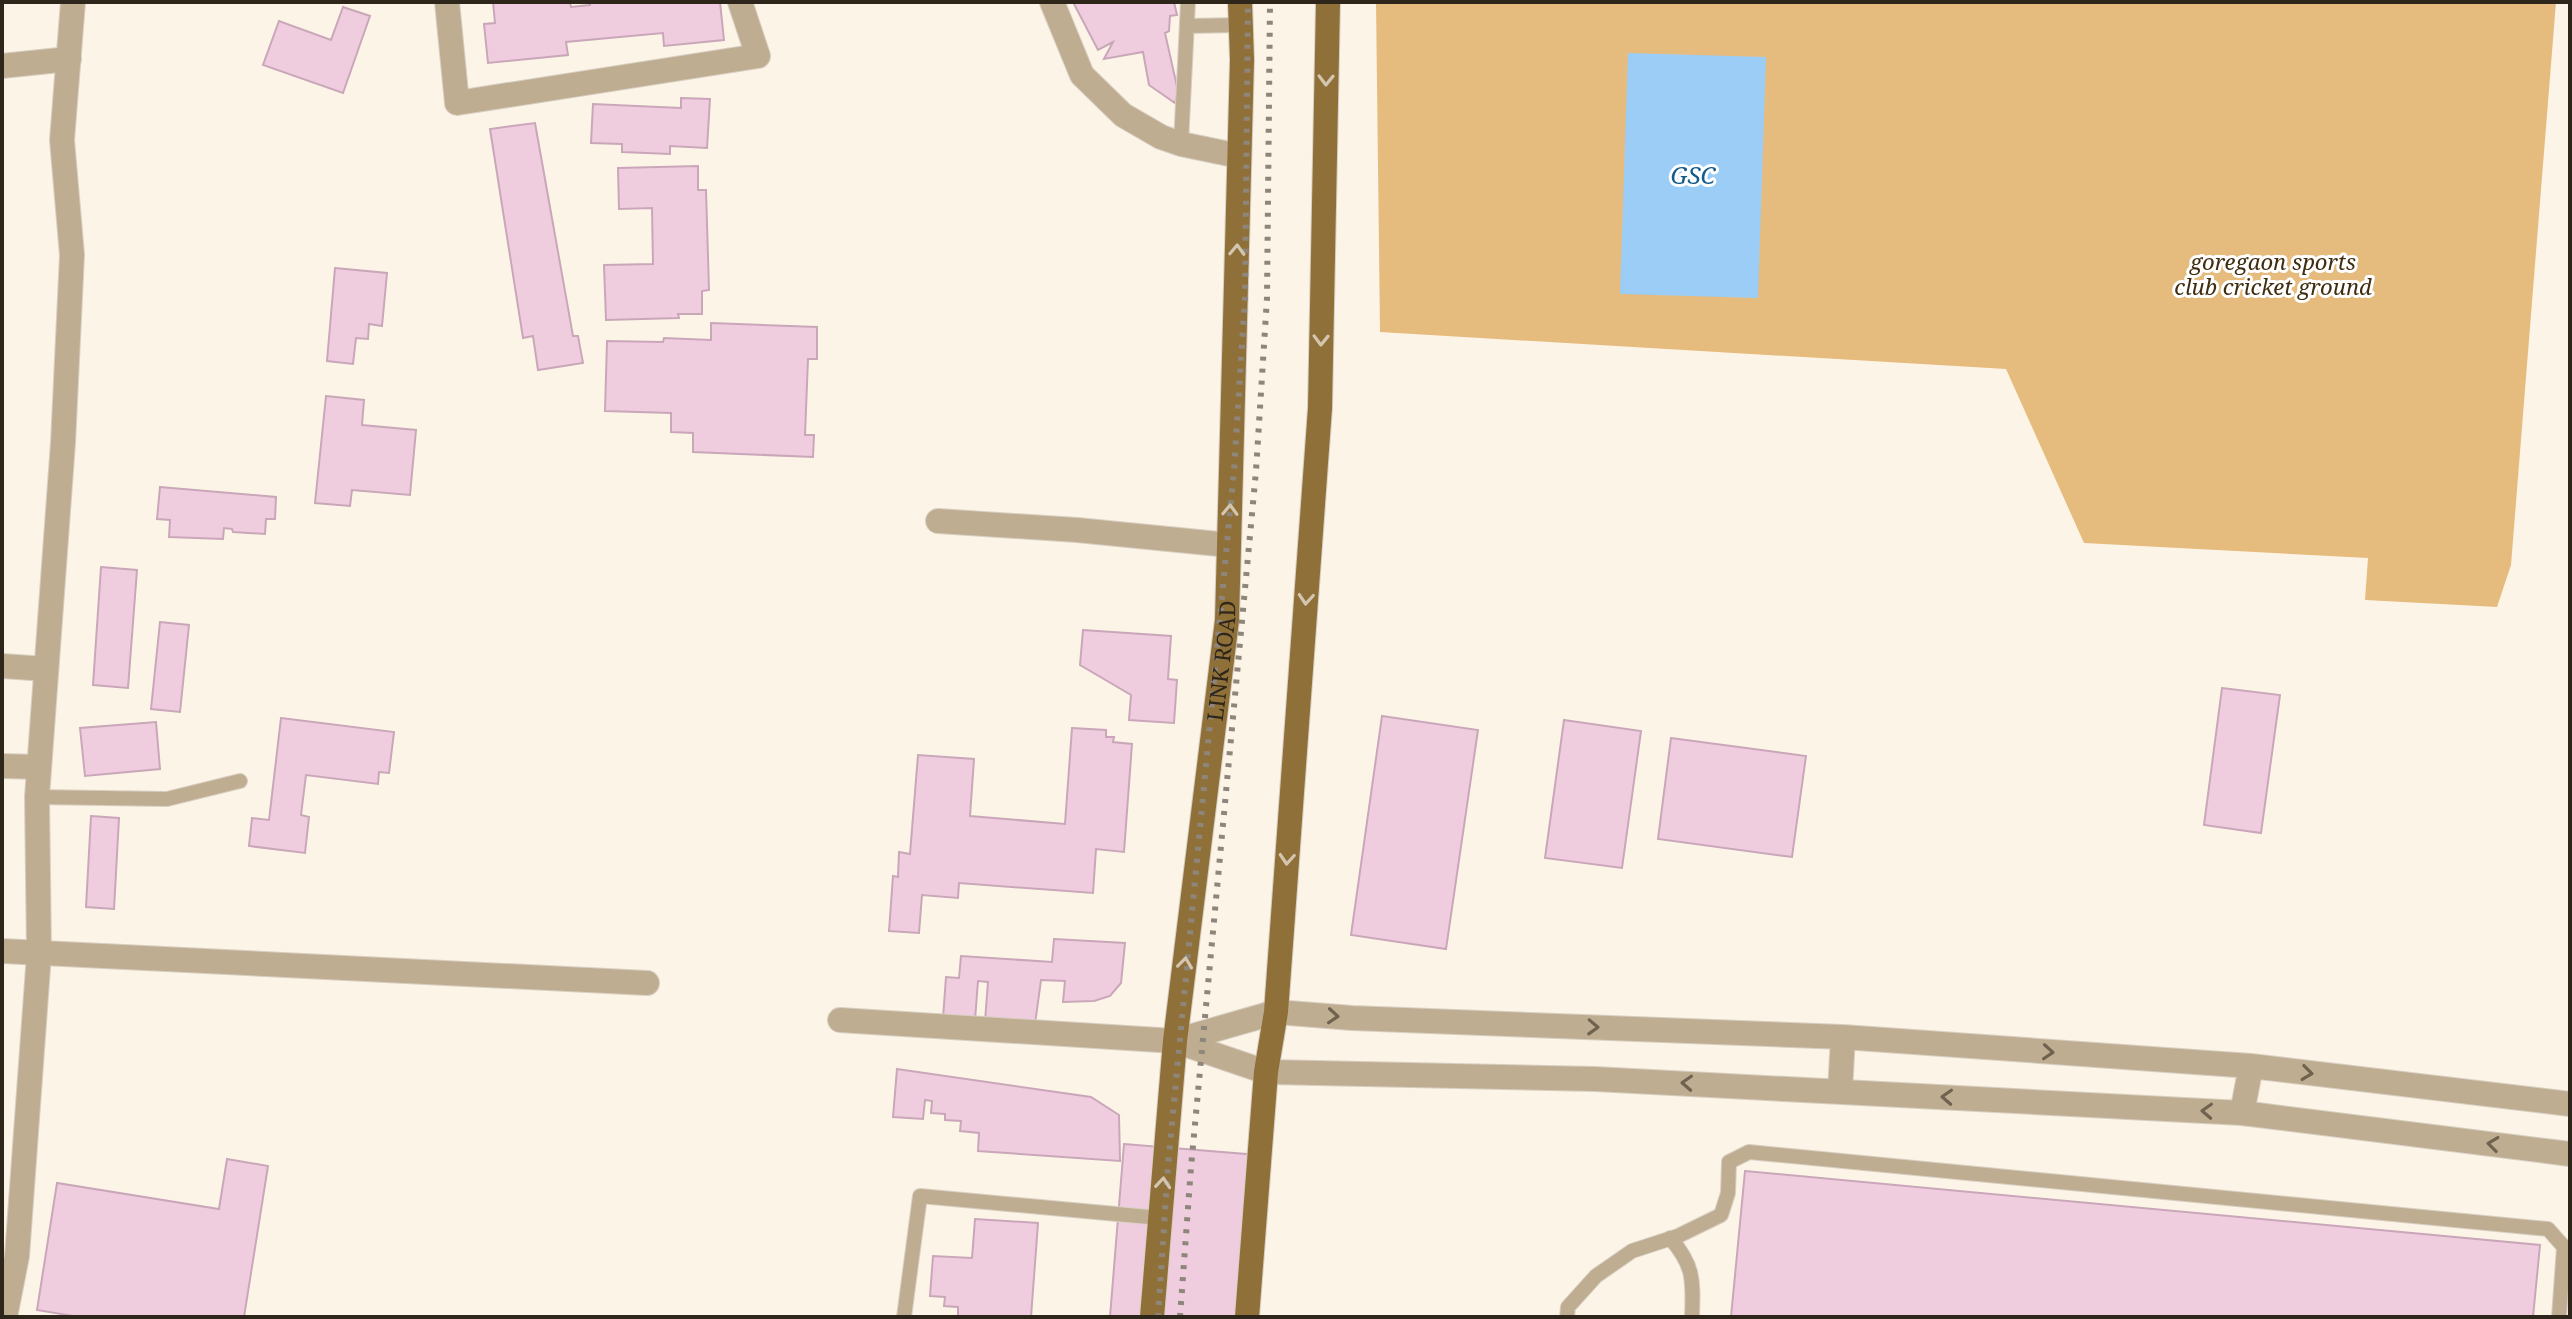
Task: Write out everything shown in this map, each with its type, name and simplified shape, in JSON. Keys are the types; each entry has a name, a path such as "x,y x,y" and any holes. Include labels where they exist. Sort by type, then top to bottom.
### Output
{"main road":[{"path":"1247,1317 1266,1072 1276,1012 1320,408 1328,2"},
{"name":"LINK ROAD","path":"1152,1317 1175,1041 1227,620 1242,60 1240,14"}],"street":[{"path":"5,1317 17,1256 39,954 37,797 63,443 72,255 62,140 73,2"},
{"path":"447,2 457,103 758,56 740,2"},
{"path":"1052,2 1082,75 1123,115 1161,137 1239,156"},
{"path":"2,66 69,59"},
{"path":"938,521 1077,530 1229,545"},
{"path":"2,666 46,669"},
{"path":"2,766 39,767"},
{"path":"2,951 647,983"},
{"path":"1175,1041 1276,1012 1367,1019 1843,1037 2251,1066 2570,1104"},
{"path":"840,1020 1175,1041 1266,1072 1595,1079 2242,1113 2570,1154"},
{"path":"1840,1091 1843,1037"},
{"path":"2242,1113 2251,1066"}],"lane":[{"path":"1181,144 1188,2"},
{"path":"1187,26 1240,14"},
{"path":"37,797 167,799 240,781"},
{"path":"1567,1317 1568,1307 1596,1276 1632,1251 1721,1215 1728,1193 1729,1162 1749,1152 2548,1229 2564,1247 2559,1317"},
{"path":"904,1317 920,1196 1160,1218"},
{"path":"1670,1238 1684,1254 1693,1276 1692,1317"}],"green space":[{"name":"goregaon sports club cricket ground","path":"1376,2 2556,2 2511,565 2497,607 2365,600 2368,558 2084,543 2006,369 1380,332"}],"water":[{"name":"GSC","path":"1628,53 1766,57 1758,298 1620,294"}],"building":[{"path":"493,2 570,2 571,7 590,5 590,2 720,2 724,40 664,46 663,33 566,42 568,55 488,63 484,24 495,23"},
{"path":"1073,2 1174,2 1177,15 1170,16 1169,31 1165,33 1178,91 1175,103 1149,85 1143,52 1104,59 1113,42 1098,50"},
{"path":"343,7 370,16 343,93 263,65 279,21 331,40"},
{"path":"681,98 710,99 707,148 670,146 670,154 622,152 622,144 591,143 593,104 681,108"},
{"path":"535,123 573,336 578,336 583,363 538,370 533,336 523,338 490,129"},
{"path":"698,166 698,190 706,190 709,290 702,291 702,314 678,314 679,318 606,320 604,265 653,264 652,208 619,209 618,168"},
{"path":"335,268 387,273 382,326 369,324 368,339 356,338 353,364 327,361"},
{"path":"711,323 817,327 817,359 808,359 805,435 814,435 813,457 693,452 693,433 671,432 671,413 605,411 607,341 663,342 664,338 711,340"},
{"path":"326,396 364,400 362,425 416,430 410,495 352,490 350,506 315,503"},
{"path":"160,487 276,497 275,519 266,519 265,534 233,532 224,528 223,539 169,537 170,520 157,519"},
{"path":"101,567 137,570 128,688 93,685"},
{"path":"160,622 189,625 180,712 151,709"},
{"path":"1083,630 1171,636 1168,679 1177,680 1174,723 1129,720 1131,695 1080,665"},
{"path":"2222,688 2280,695 2261,833 2204,825"},
{"path":"1382,716 1478,730 1446,949 1351,935"},
{"path":"281,718 394,732 389,773 379,772 378,784 306,775 301,815 309,817 305,853 249,846 252,818 269,820"},
{"path":"1564,720 1641,731 1622,868 1545,858"},
{"path":"156,722 160,769 85,776 80,728"},
{"path":"1072,728 1106,730 1106,737 1114,737 1113,742 1132,744 1124,852 1096,849 1093,893 959,883 958,898 922,895 919,933 889,931 893,876 898,877 899,852 910,854 918,755 974,759 970,816 1065,824"},
{"path":"1671,738 1806,756 1792,857 1658,839"},
{"path":"91,816 119,818 114,909 86,907"},
{"path":"1054,939 1125,943 1121,983 1110,996 1094,1001 1063,1002 1065,981 1041,980 1035,1024 985,1021 988,982 978,981 975,1020 943,1018 946,977 959,978 961,956 1052,962"},
{"path":"897,1069 1091,1097 1119,1115 1120,1161 978,1151 979,1133 960,1131 961,1121 945,1120 945,1114 931,1113 932,1101 925,1100 923,1119 893,1117"},
{"path":"1124,1144 1258,1155 1245,1317 1110,1317"},
{"path":"227,1159 268,1166 244,1317 79,1317 37,1310 57,1183 219,1209"},
{"path":"1745,1171 2540,1245 2533,1317 1731,1317"},
{"path":"975,1219 1038,1223 1031,1317 958,1316 958,1307 944,1306 945,1297 930,1296 933,1256 972,1258"}],"railway":[{"path":"1158,1317 1168,1166 1234,470 1245,298 1248,2"},
{"path":"1180,1317 1191,1167 1256,471 1267,298 1270,2"}]}
